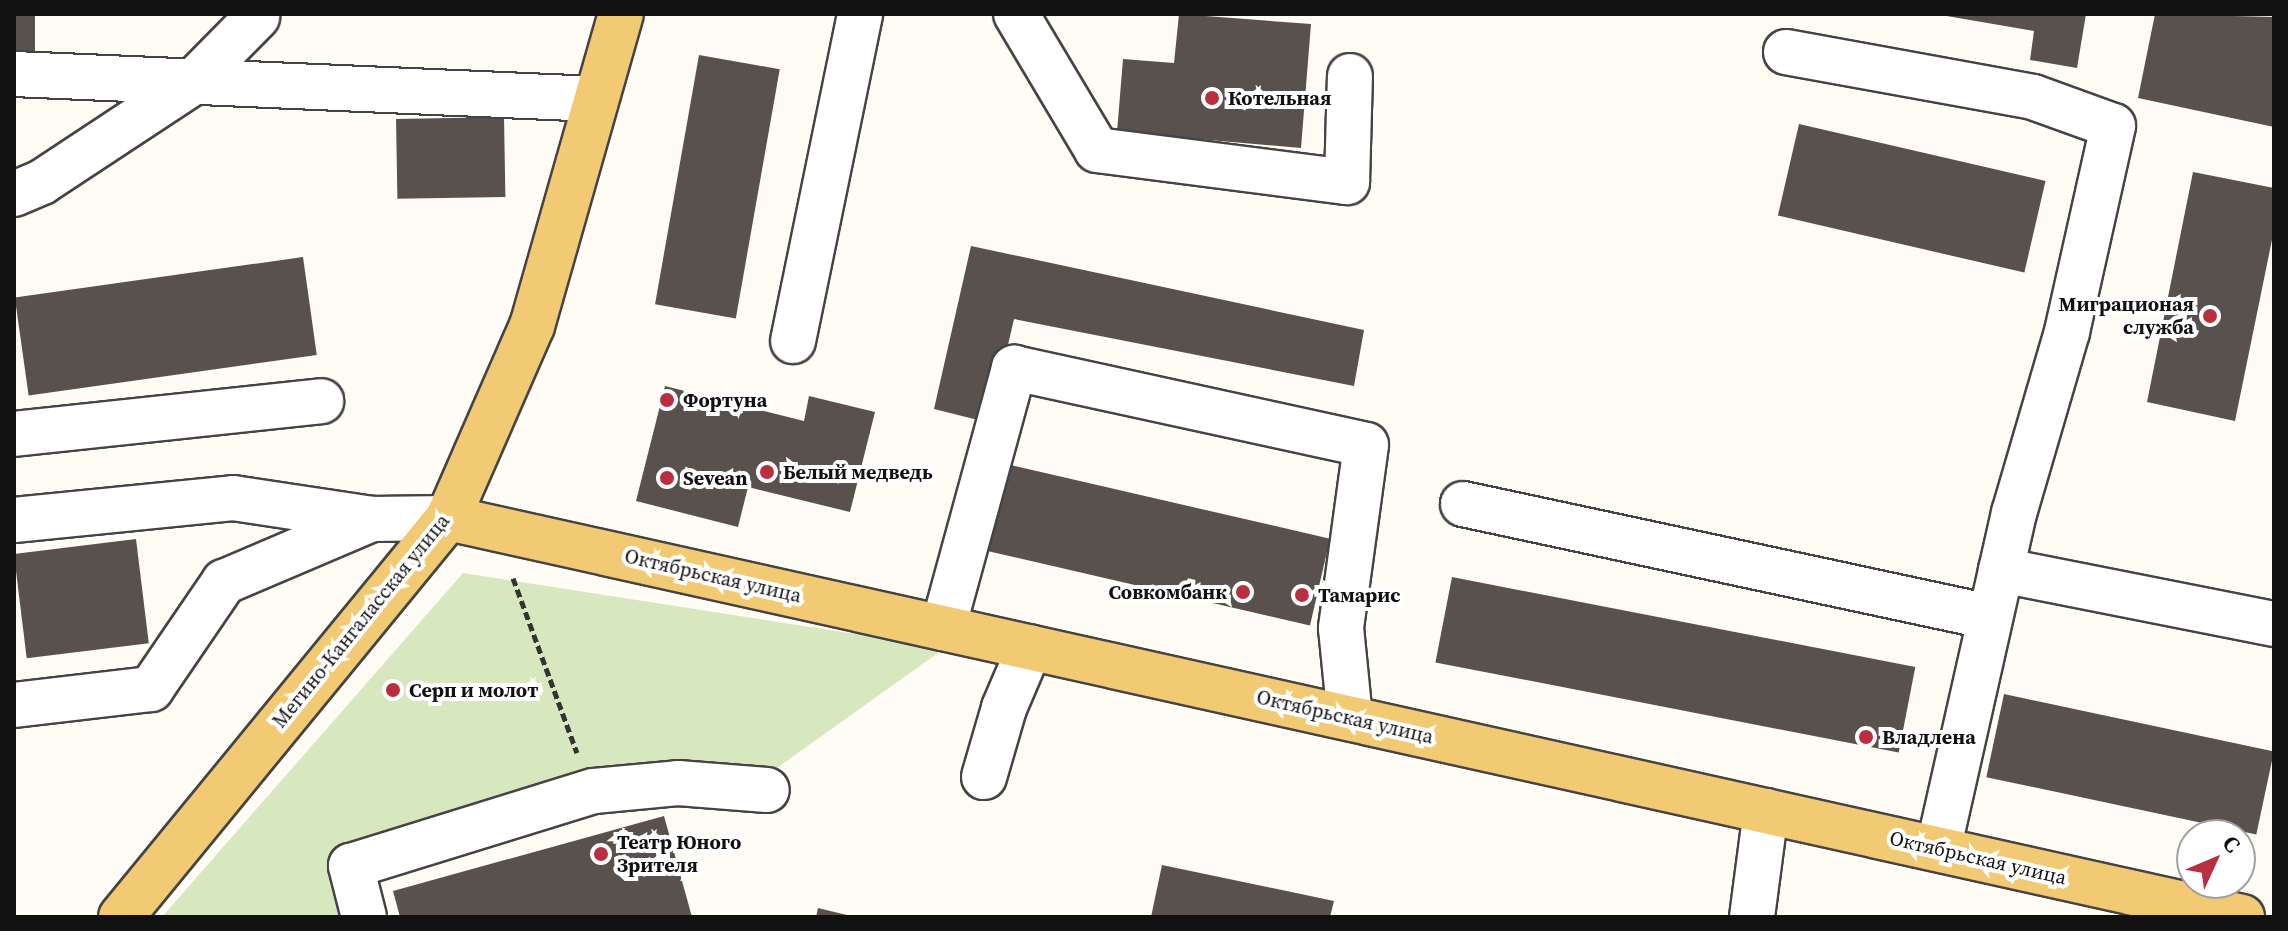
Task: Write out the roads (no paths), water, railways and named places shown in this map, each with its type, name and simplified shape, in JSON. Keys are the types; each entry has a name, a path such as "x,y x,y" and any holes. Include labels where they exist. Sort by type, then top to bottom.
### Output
{"main road":[{"name":"Мегино-Кангаласская улица","path":"121,917 448,518 532,326 621,14"},
{"name":"Октябрьская улица","path":"448,518 2242,917"}],"street":[{"path":"793,341 860,14"},
{"path":"1016,14 1097,150 1347,182 1350,76"},
{"path":"14,194 42,182 192,83 257,17"},
{"path":"1786,52 2033,97 2113,126 2067,332 2001,570 1938,849"},
{"path":"14,74 595,99"},
{"path":"943,628 1014,368 1351,441 1366,445 1341,628 1350,718"},
{"path":"14,434 321,401"},
{"path":"14,520 233,498 372,519 448,518"},
{"path":"1463,504 1990,617"},
{"path":"14,705 151,689 224,582 372,519"},
{"path":"2001,570 2274,624"},
{"path":"984,777 1004,708 1030,647"},
{"path":"364,917 351,866 590,792 678,783 767,790"},
{"path":"1752,917 1766,811"}],"place":[{"name":"Котельная","path":"1212,98"},
{"name":"Миграционая служба","path":"2210,316"},
{"name":"Фортуна","path":"667,400"},
{"name":"Белый медведь","path":"767,472"},
{"name":"Sevean","path":"667,478"},
{"name":"Совкомбанк","path":"1243,592"},
{"name":"Тамарис","path":"1302,595"},
{"name":"Серп и молот","path":"393,690"},
{"name":"Владлена","path":"1866,737"},
{"name":"Театр Юного Зрителя","path":"601,854"}]}
